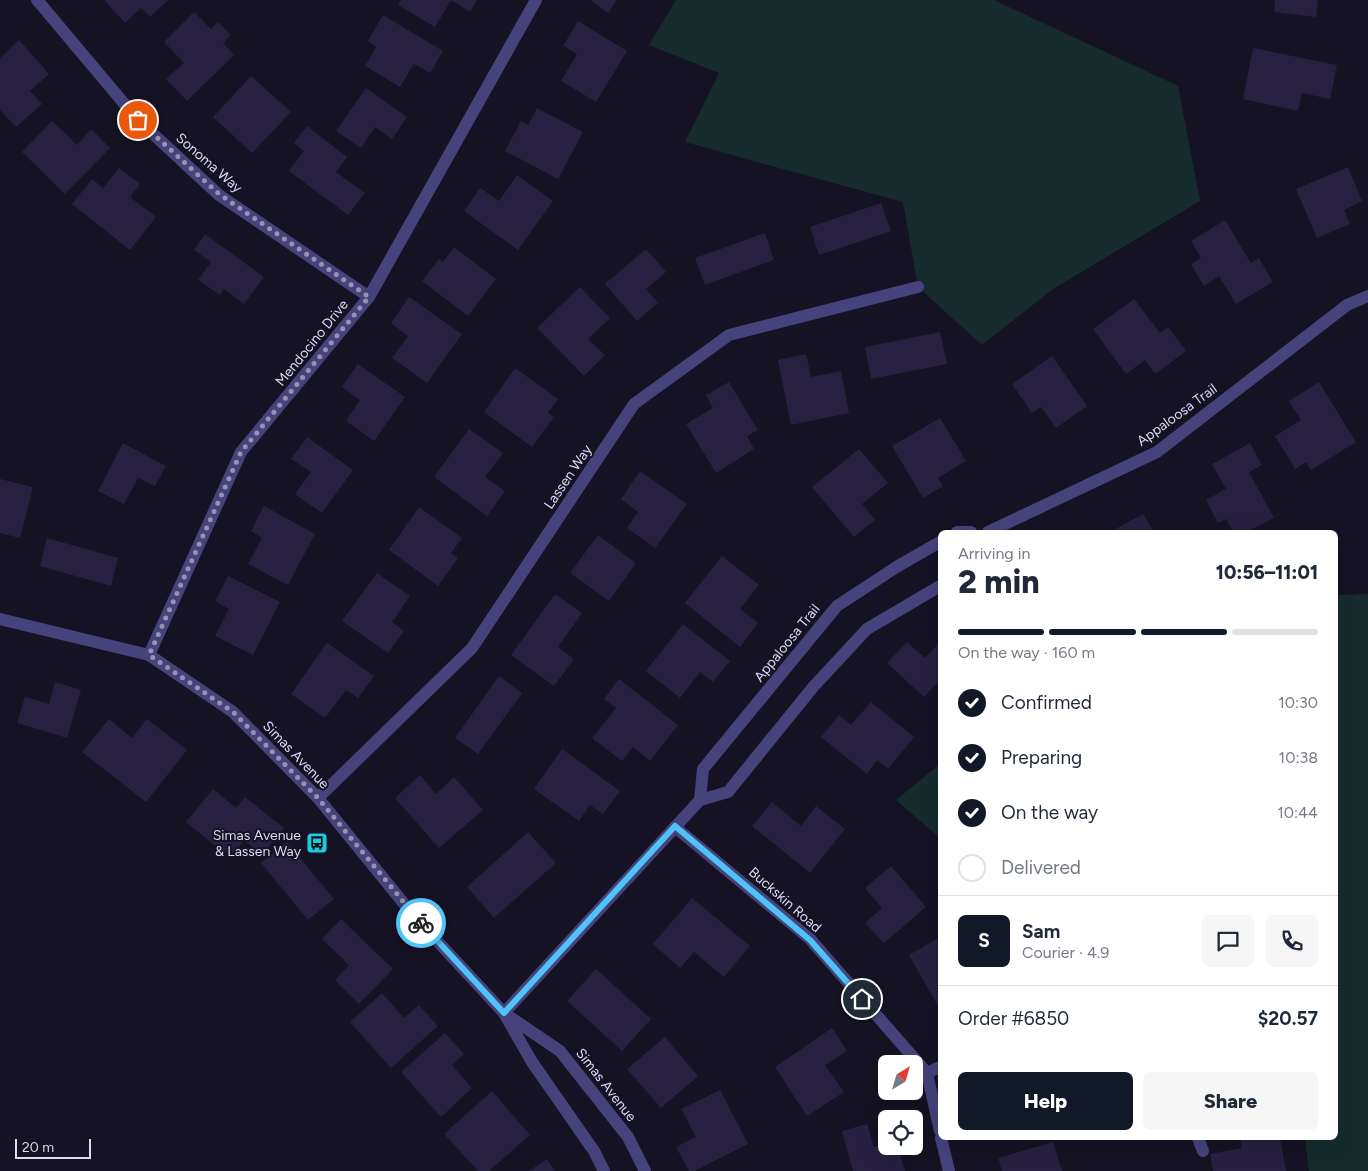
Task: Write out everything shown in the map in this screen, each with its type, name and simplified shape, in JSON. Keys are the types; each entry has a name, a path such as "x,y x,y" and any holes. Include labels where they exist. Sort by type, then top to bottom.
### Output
{"street":[{"name":"Sonoma Way","path":"37,0 138,120 219,194 369,297"},
{"name":"Mendocino Drive","path":"149,655 241,452 369,297 536,0"},
{"name":"Lassen Way","path":"318,798 472,648 634,404 729,335 918,287"},
{"name":"Appaloosa Trail","path":"992,530 1157,452 1347,305 1368,296"},
{"name":"Appaloosa Trail","path":"700,800 703,769 837,606 898,566 938,543"},
{"path":"504,1013 700,800 728,792 814,686 867,629 938,587"},
{"name":"Simas Avenue","path":"0,619 149,655 233,712 318,798 414,916 504,1013 560,1051 628,1137 645,1171"},
{"name":"Buckskin Road","path":"675,826 810,940 927,1073 938,1122"},
{"name":"Simas Avenue","path":"504,1013 532,1062 594,1151 604,1171"},
{"path":"927,1073 938,1068"},
{"path":"942,1140 949,1171"},
{"path":"1199,1140 1204,1151"}],"green space":[{"path":"676,0 994,0 1178,86 1200,201 1053,289 982,345 918,287 903,202 685,142 719,73 649,45"},
{"path":"1368,594 1368,1171 1309,1171 1305,1140 1338,1140 1338,595"},
{"path":"938,766 938,836 896,800"}],"building":[{"path":"104,0 168,0 150,17 141,8 125,23"},
{"path":"401,0 451,0 435,27 398,5"},
{"path":"451,0 477,0 470,12"},
{"path":"590,0 617,0 608,13"},
{"path":"1275,0 1318,0 1316,17 1274,12"},
{"path":"194,12 211,29 218,22 231,35 223,43 234,55 187,101 166,79 184,63 164,42"},
{"path":"383,15 443,51 430,73 414,64 400,87 365,66 376,47 368,41"},
{"path":"578,21 627,51 596,102 561,81 577,54 563,46"},
{"path":"19,40 49,74 30,91 42,104 16,127 0,110 0,58"},
{"path":"1253,48 1337,65 1330,99 1302,93 1298,111 1243,99"},
{"path":"251,76 291,112 252,153 213,117"},
{"path":"366,88 407,117 392,139 375,127 361,148 336,131"},
{"path":"537,108 583,132 558,179 505,151 521,121 528,125"},
{"path":"52,121 77,145 91,129 110,148 65,194 22,152"},
{"path":"307,126 347,157 336,172 365,193 348,215 289,171 304,151 294,143"},
{"path":"1348,167 1362,201 1344,210 1350,224 1317,238 1296,189"},
{"path":"119,168 140,184 130,197 156,217 130,250 72,204 92,179 103,188"},
{"path":"517,175 553,201 518,250 464,211 480,188 499,201"},
{"path":"881,203 891,231 819,255 810,227"},
{"path":"1225,220 1251,263 1259,258 1273,282 1236,304 1219,276 1204,286 1191,264 1201,258 1191,241"},
{"path":"765,233 774,260 705,285 695,258"},
{"path":"205,234 264,277 244,304 224,289 220,295 198,280 211,262 194,250"},
{"path":"454,247 496,279 468,316 422,281 439,259 443,262"},
{"path":"646,249 666,272 646,289 658,303 637,321 605,284"},
{"path":"580,287 610,318 588,339 605,355 584,376 537,328"},
{"path":"409,297 462,334 427,383 392,358 408,336 391,323"},
{"path":"1134,299 1160,333 1168,327 1186,351 1155,374 1145,360 1126,374 1093,329"},
{"path":"940,332 947,364 871,379 865,347"},
{"path":"806,354 811,377 841,371 849,413 791,425 778,360"},
{"path":"1052,356 1087,406 1056,428 1041,407 1032,413 1012,384"},
{"path":"358,364 405,397 374,441 346,421 360,400 342,387"},
{"path":"515,368 558,399 548,413 554,417 532,447 484,412"},
{"path":"729,382 758,430 747,436 754,449 716,473 686,424 713,408 706,395"},
{"path":"1319,382 1356,442 1311,470 1306,462 1295,469 1275,436 1301,420 1289,401"},
{"path":"940,418 966,461 938,478 943,486 923,498 892,446"},
{"path":"469,429 503,453 485,477 505,491 487,516 434,477"},
{"path":"307,437 353,470 322,513 295,494 311,472 291,459"},
{"path":"123,443 166,466 155,486 138,478 124,504 98,491"},
{"path":"1250,443 1262,465 1249,472 1274,518 1250,530 1232,530 1226,519 1218,523 1206,500 1226,489 1212,464"},
{"path":"859,449 888,483 862,504 875,520 854,537 812,487"},
{"path":"640,471 687,504 655,548 627,528 638,512 621,499"},
{"path":"0,479 33,487 20,538 0,533"},
{"path":"264,506 315,534 288,585 248,564 262,538 251,531"},
{"path":"419,507 462,538 451,553 458,558 438,586 389,550"},
{"path":"1143,514 1153,530 1114,530"},
{"path":"598,535 636,563 609,601 570,573"},
{"path":"47,538 118,558 111,586 40,566"},
{"path":"722,556 759,585 740,609 758,623 740,647 685,603"},
{"path":"377,573 410,596 392,622 404,631 388,653 342,621"},
{"path":"228,576 280,602 253,655 215,636 229,609 215,601"},
{"path":"555,594 582,613 558,647 574,659 554,686 511,655"},
{"path":"683,624 730,661 713,682 700,672 680,698 646,671"},
{"path":"907,642 925,658 938,644 938,682 924,697 887,663"},
{"path":"327,643 374,676 358,698 346,690 325,718 291,694"},
{"path":"499,676 522,693 478,754 455,738"},
{"path":"619,679 678,725 650,761 633,747 622,761 592,738 616,708 604,699"},
{"path":"55,682 81,690 67,738 17,723 25,697 49,704"},
{"path":"871,702 914,737 888,769 877,760 867,774 821,737 839,715 851,725"},
{"path":"109,719 132,738 147,719 187,750 146,802 82,752"},
{"path":"562,749 620,791 603,814 590,805 579,821 534,789"},
{"path":"420,775 436,794 454,777 483,810 439,848 395,798"},
{"path":"213,789 236,808 245,797 284,828 262,855 244,840 230,858 186,822"},
{"path":"772,802 801,826 816,806 845,829 810,873 752,826"},
{"path":"528,832 556,863 494,918 467,887"},
{"path":"287,842 334,899 308,920 261,863"},
{"path":"891,866 926,907 884,943 865,923 882,908 865,888"},
{"path":"692,898 750,946 724,977 694,952 680,968 653,944"},
{"path":"341,919 393,969 359,1004 335,980 349,965 322,939"},
{"path":"938,938 937,1004 909,955"},
{"path":"596,969 651,1019 622,1051 567,1001"},
{"path":"382,993 404,1018 419,1005 438,1026 391,1068 350,1022"},
{"path":"832,1028 847,1051 825,1065 844,1092 807,1116 775,1067"},
{"path":"445,1033 464,1054 452,1065 472,1088 441,1117 401,1072"},
{"path":"665,1037 698,1076 661,1108 627,1069"},
{"path":"720,1090 748,1144 695,1171 689,1171 676,1147 696,1137 681,1109"},
{"path":"492,1091 530,1135 489,1171 478,1171 444,1134"},
{"path":"867,1124 874,1147 878,1146 878,1155 900,1155 905,1171 853,1171 842,1131"},
{"path":"1240,1140 1280,1140 1286,1171 1213,1171 1210,1154 1242,1148"},
{"path":"1053,1142 1062,1171 1002,1171 998,1158"},
{"path":"547,1159 555,1171 529,1171"}],"way so far":[{"path":"138,120 219,194 369,297 241,452 149,655 233,712 318,798 421,923"}],"place":[{"name":"Simas Avenue & Lassen Way","path":"317,843"}],"route":[{"path":"421,923 504,1013 675,826 810,940 862,999"}]}
